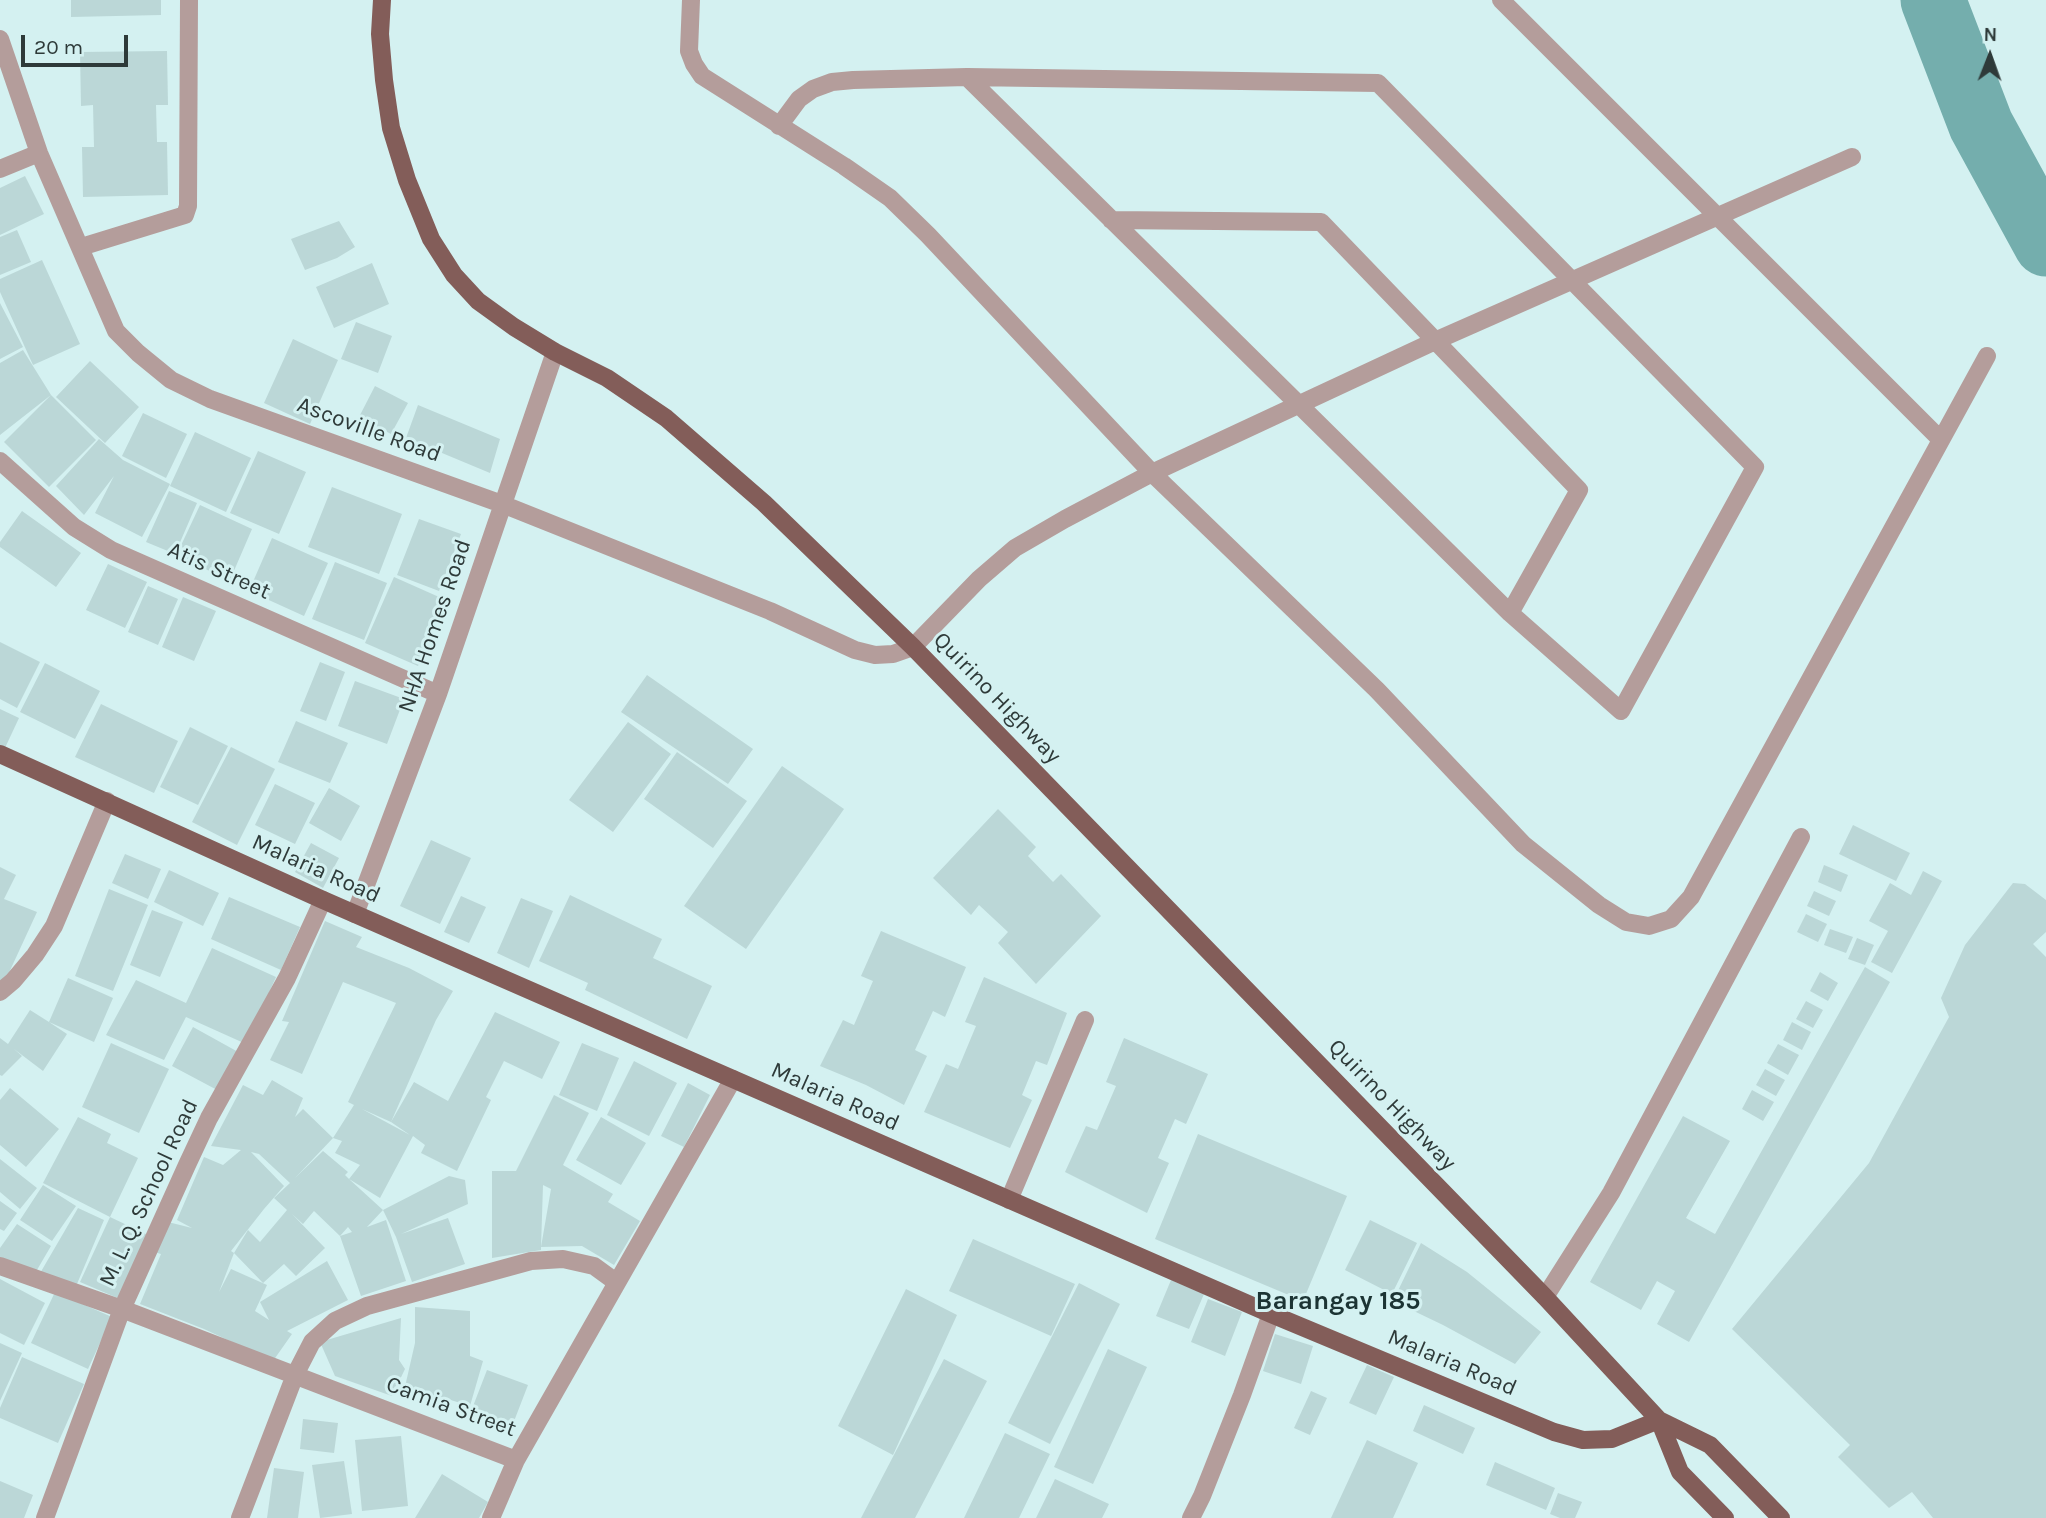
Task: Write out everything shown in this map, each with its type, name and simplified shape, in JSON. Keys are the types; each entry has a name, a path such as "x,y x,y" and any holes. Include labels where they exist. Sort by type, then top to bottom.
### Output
{"main road":[{"name":"Quirino Highway","path":"382,0 380,34 391,128 407,180 431,239 454,275 478,301 514,327 607,379 666,418 764,503 913,647 1545,1297 1658,1420 1680,1472 1725,1518"},
{"name":"Malaria Road","path":"0,754 323,900 1009,1200 1271,1314 1572,1438 1612,1439 1658,1420"},
{"name":"Quirino Highway","path":"1658,1420 1710,1445 1781,1518"}],"street":[{"path":"81,247 185,215 188,206 189,0"},
{"path":"691,0 690,51 702,76 890,198 1152,473 1377,690 1523,844 1599,905 1626,922 1649,926 1671,919 1691,897 1987,356"},
{"path":"1501,0 1941,440"},
{"name":"Ascoville Road","path":"0,39 39,153 116,331 171,380 210,399 502,504 770,611 855,650 875,655 893,654 913,647"},
{"path":"779,126 799,99 813,89 832,82 853,79 967,77 1378,83 1755,467 1621,711 1510,613 967,77"},
{"path":"0,169 39,153"},
{"path":"913,647 979,579 1015,548 1152,473 1435,341 1852,157"},
{"path":"1111,220 1321,222 1578,490 1510,613"},
{"name":"NHA Homes Road","path":"355,914 438,694 555,352"},
{"name":"Atis Street","path":"0,461 74,527 111,550 438,694"},
{"path":"0,992 35,955 54,926 107,802"},
{"path":"1545,1297 1611,1193 1801,837"},
{"name":"M. L. Q. School Road","path":"45,1518 122,1309 209,1118 287,978 323,900"},
{"path":"1009,1200 1085,1020"},
{"name":"Camia Street","path":"0,1266 295,1374 516,1460 733,1079"},
{"path":"240,1518 295,1374 312,1342 335,1321 367,1307 531,1261 563,1259 594,1266 616,1282"},
{"path":"1191,1518 1227,1433 1271,1314"},
{"path":"491,1518 516,1460"}],"building":[{"path":"71,0 161,0 161,15 71,17"},
{"path":"167,51 168,105 156,105 157,142 167,142 168,195 83,197 82,147 94,147 93,105 81,106 80,52"},
{"path":"25,176 44,214 0,235 0,188"},
{"path":"339,221 355,247 337,258 305,270 291,239"},
{"path":"17,230 31,262 0,275 0,237"},
{"path":"42,260 80,344 33,365 0,292 0,279"},
{"path":"372,263 389,304 334,328 316,287"},
{"path":"0,303 23,347 0,359"},
{"path":"356,322 392,336 378,373 341,359"},
{"path":"293,339 338,360 310,424 264,403"},
{"path":"23,350 51,395 0,435 0,363"},
{"path":"90,361 139,407 105,443 56,397"},
{"path":"375,386 408,403 391,434 359,417"},
{"path":"51,395 96,440 49,487 4,442"},
{"path":"418,405 500,439 490,473 406,438"},
{"path":"143,413 187,434 166,478 122,456"},
{"path":"195,432 251,458 226,512 170,486"},
{"path":"99,439 123,460 170,484 142,537 95,513 114,476 84,515 56,486"},
{"path":"258,451 306,472 279,534 230,513"},
{"path":"332,487 402,514 379,574 308,547"},
{"path":"169,491 197,503 175,554 146,542"},
{"path":"200,505 252,529 230,580 176,556"},
{"path":"22,511 81,553 56,587 0,547 0,542"},
{"path":"419,519 461,534 439,591 397,575"},
{"path":"272,538 328,563 304,616 249,591"},
{"path":"335,562 387,583 364,640 312,619"},
{"path":"108,564 147,582 125,628 86,610"},
{"path":"394,577 448,601 418,666 365,643"},
{"path":"148,586 178,599 158,645 128,632"},
{"path":"183,597 216,611 194,661 162,647"},
{"path":"0,642 40,662 17,708 0,699"},
{"path":"320,662 345,672 326,721 300,711"},
{"path":"45,663 100,691 75,739 20,712"},
{"path":"647,675 753,749 728,784 621,712"},
{"path":"355,681 404,699 387,744 338,726"},
{"path":"101,704 178,741 154,793 75,757"},
{"path":"0,709 19,718 4,750 0,748"},
{"path":"296,721 348,743 330,783 278,762"},
{"path":"628,722 671,754 613,832 569,800"},
{"path":"190,727 228,746 198,805 160,787"},
{"path":"231,747 275,769 237,845 192,822"},
{"path":"677,752 747,801 713,848 644,799"},
{"path":"782,766 844,809 746,949 684,906"},
{"path":"275,784 315,803 295,844 255,825"},
{"path":"329,788 360,806 341,841 309,823"},
{"path":"998,809 1036,847 1028,856 1053,882 1061,874 1101,916 1036,984 998,943 1008,932 979,905 971,915 933,878"},
{"path":"1853,825 1910,853 1896,881 1839,854"},
{"path":"431,840 471,858 440,924 400,906"},
{"path":"311,843 339,858 323,888 295,872"},
{"path":"125,854 161,869 148,899 112,883"},
{"path":"1824,865 1848,875 1841,892 1818,882"},
{"path":"0,867 16,875 4,899 37,912 7,977 0,983"},
{"path":"169,870 219,893 203,926 154,902"},
{"path":"1923,871 1942,881 1892,973 1871,962 1888,931 1869,921 1890,883 1911,895"},
{"path":"2013,883 2025,884 2046,900 2046,932 2033,944 2046,957 2046,1518 1933,1518 1912,1492 1889,1508 1838,1457 1850,1445 1732,1329 1869,1163 1949,1017 1941,998 1965,945"},
{"path":"109,889 148,905 113,991 75,976"},
{"path":"1814,891 1836,901 1829,916 1807,906"},
{"path":"570,895 662,939 653,958 712,986 687,1039 585,990 588,983 539,961"},
{"path":"461,896 486,907 469,943 444,932"},
{"path":"229,897 300,927 281,970 211,939"},
{"path":"521,898 553,911 529,968 497,953"},
{"path":"152,910 183,922 160,977 130,965"},
{"path":"1806,914 1827,924 1818,942 1797,932"},
{"path":"325,921 362,937 356,947 409,968 453,991 436,1020 391,1122 414,1082 448,1101 495,1012 560,1042 542,1079 504,1061 486,1097 491,1100 457,1171 421,1153 425,1145 413,1136 380,1198 349,1179 360,1165 335,1153 342,1141 333,1138 354,1105 348,1102 396,1003 343,982 302,1074 270,1060 289,1022 282,1021","holes":["362,1109 391,1122 410,1135"]},
{"path":"1830,929 1853,937 1846,953 1824,945"},
{"path":"881,931 966,967 945,1017 933,1011 915,1050 927,1056 904,1105 866,1085 820,1066 843,1020 854,1025 873,981 861,976"},
{"path":"1857,938 1874,945 1865,965 1848,959"},
{"path":"212,948 276,977 246,1044 186,1017 164,1060 106,1035 136,980 186,1003"},
{"path":"1865,967 1890,982 1689,1342 1657,1324 1675,1291 1657,1281 1641,1310 1590,1282 1683,1116 1730,1141 1686,1218 1715,1234"},
{"path":"1820,972 1838,983 1828,1001 1810,991"},
{"path":"984,977 1067,1013 1047,1065 1036,1061 1022,1095 1032,1100 1010,1148 924,1112 946,1064 958,1069 976,1026 965,1022"},
{"path":"68,978 113,998 94,1042 49,1022"},
{"path":"1806,1001 1823,1010 1813,1028 1796,1019"},
{"path":"30,1010 67,1034 43,1071 14,1049 22,1056 0,1075 0,1038 8,1044"},
{"path":"1792,1022 1811,1032 1802,1050 1783,1040"},
{"path":"193,1027 240,1053 219,1091 172,1066"},
{"path":"1124,1038 1208,1074 1186,1124 1175,1119 1158,1158 1169,1163 1147,1213 1065,1172 1086,1126 1097,1130 1116,1086 1106,1082"},
{"path":"111,1043 169,1069 139,1133 82,1107"},
{"path":"582,1043 619,1058 597,1111 559,1095"},
{"path":"1778,1044 1799,1055 1788,1075 1767,1063"},
{"path":"634,1061 677,1083 649,1136 607,1115"},
{"path":"1765,1069 1785,1080 1776,1096 1756,1085"},
{"path":"272,1080 303,1098 295,1117 303,1109 333,1138 295,1178 323,1151 348,1172 345,1175 383,1210 367,1227 386,1220 406,1281 361,1296 340,1236 314,1211 303,1224 292,1214 325,1248 296,1276 284,1264 263,1283 234,1253 219,1292 231,1269 267,1285 255,1311 269,1320 260,1302 327,1261 348,1300 287,1331 292,1334 273,1361 204,1329 140,1304 161,1254 154,1252 168,1222 192,1228 177,1220 204,1157 223,1165 241,1150 211,1146 243,1085 263,1095","holes":["251,1152 259,1154 290,1183 274,1198 287,1210 260,1242 248,1230 234,1253 231,1251 264,1209 284,1186","348,1227 352,1232 340,1236"]},
{"path":"688,1083 710,1095 684,1147 661,1136"},
{"path":"10,1088 59,1129 26,1167 0,1145 0,1100"},
{"path":"1752,1090 1774,1102 1763,1121 1742,1109"},
{"path":"554,1095 589,1113 563,1165 613,1194 608,1202 640,1221 614,1265 582,1246 541,1247 541,1250 492,1258 492,1171 516,1171","holes":["543,1185 551,1189 541,1247"]},
{"path":"78,1117 111,1134 107,1143 138,1158 110,1217 43,1183"},
{"path":"601,1117 646,1143 621,1185 576,1160"},
{"path":"1198,1134 1347,1196 1303,1301 1155,1239"},
{"path":"0,1159 37,1188 20,1209 0,1192"},
{"path":"449,1176 465,1180 468,1204 401,1234 448,1218 465,1264 412,1282 383,1210"},
{"path":"43,1185 76,1206 52,1241 20,1220"},
{"path":"0,1201 17,1213 4,1231 0,1229"},
{"path":"78,1208 104,1220 74,1291 39,1275"},
{"path":"110,1217 148,1235 120,1299 80,1282"},
{"path":"1370,1220 1417,1243 1392,1294 1345,1270"},
{"path":"17,1224 51,1246 34,1275 0,1261 0,1248"},
{"path":"973,1239 1075,1284 1051,1336 949,1291"},
{"path":"1421,1243 1467,1272 1541,1332 1515,1364 1393,1301"},
{"path":"0,1279 45,1303 24,1345 0,1333"},
{"path":"1171,1280 1204,1294 1189,1329 1156,1316"},
{"path":"1079,1283 1120,1304 1050,1444 1008,1423"},
{"path":"906,1289 957,1315 893,1455 838,1426"},
{"path":"55,1292 112,1317 88,1369 31,1343"},
{"path":"1208,1299 1242,1312 1225,1356 1191,1342"},
{"path":"415,1307 470,1311 470,1356 483,1361 470,1406 441,1397 404,1391 415,1343"},
{"path":"401,1318 399,1360 405,1369 392,1396 335,1376 320,1342"},
{"path":"1275,1334 1313,1346 1301,1384 1263,1371"},
{"path":"0,1343 22,1353 0,1401"},
{"path":"1108,1349 1147,1367 1093,1484 1054,1467"},
{"path":"22,1357 84,1384 58,1443 0,1418 0,1408"},
{"path":"944,1359 987,1381 915,1518 861,1518"},
{"path":"1367,1365 1394,1377 1376,1415 1349,1403"},
{"path":"487,1370 528,1385 511,1429 470,1414"},
{"path":"1311,1391 1327,1398 1310,1435 1294,1428"},
{"path":"1424,1405 1475,1428 1463,1454 1413,1431"},
{"path":"303,1419 338,1423 334,1453 300,1449"},
{"path":"1005,1433 1050,1454 1019,1518 964,1518"},
{"path":"401,1436 408,1506 362,1511 355,1440"},
{"path":"1367,1440 1418,1463 1393,1518 1331,1518"},
{"path":"344,1461 352,1514 320,1518 312,1465"},
{"path":"1495,1462 1555,1488 1546,1510 1486,1485"},
{"path":"274,1468 304,1472 298,1518 267,1518"},
{"path":"442,1474 488,1502 479,1518 415,1518"},
{"path":"1055,1479 1109,1504 1102,1518 1036,1518"},
{"path":"0,1481 33,1495 24,1518 0,1518"},
{"path":"1558,1493 1582,1502 1575,1518 1560,1518 1550,1514"}],"waterway":[{"path":"1933,0 1981,125 2046,244"}],"district":[{"name":"Barangay 185","path":"1338,1302"}]}
